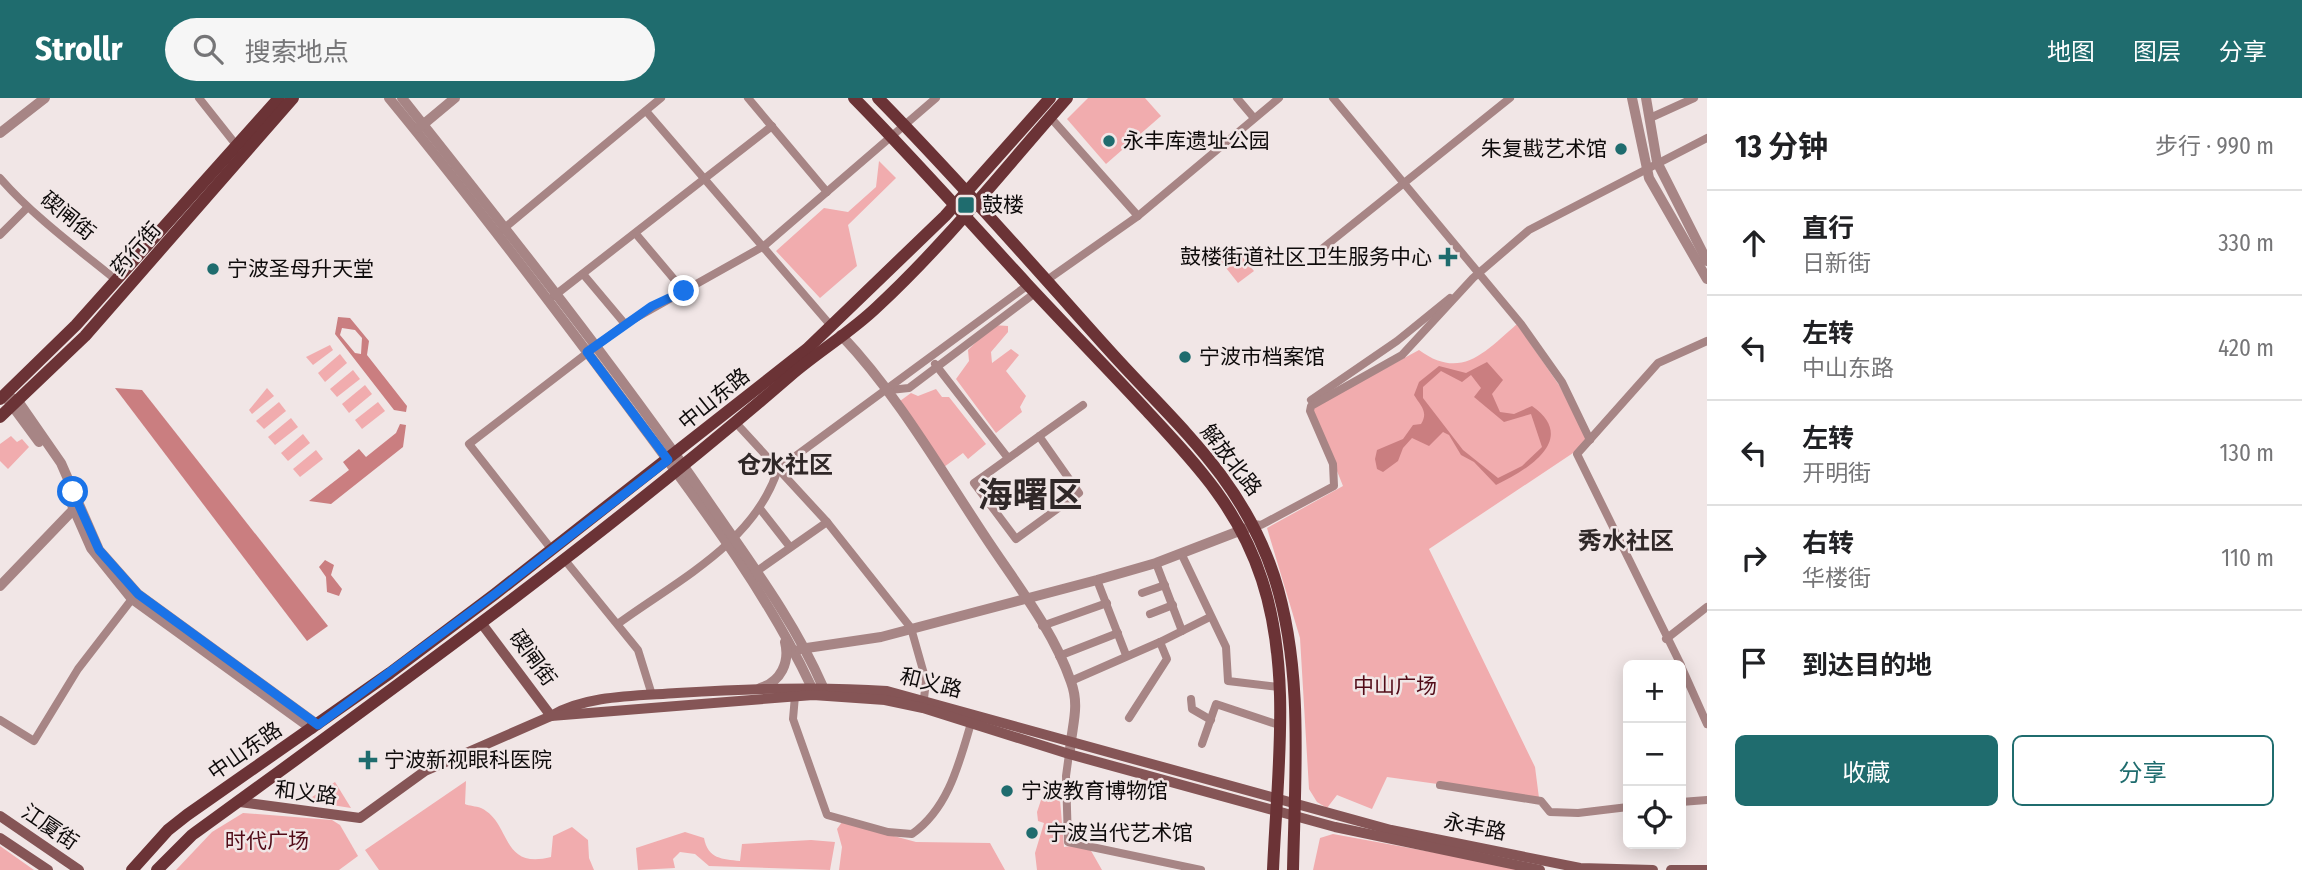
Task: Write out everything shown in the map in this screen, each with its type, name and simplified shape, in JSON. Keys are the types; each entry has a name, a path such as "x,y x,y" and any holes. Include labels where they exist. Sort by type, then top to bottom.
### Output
{"main road":[{"name":"药行街","path":"0,417 7,398 279,98"},
{"name":"药行街","path":"7,398 85,336 293,98"},
{"name":"解放北路","path":"854,98 957,204 1032,289 1183,450 1248,527 1274,577 1290,644 1293,870"},
{"name":"解放北路","path":"878,98 968,191 1207,455 1242,502 1277,647 1279,725 1273,870"},
{"path":"1045,105 1067,98"},
{"name":"中山东路","path":"157,870 182,843 482,624 681,470 736,423 837,331 957,204 1045,105"},
{"name":"中山东路","path":"132,870 168,830 187,815 315,727 552,550 837,331 875,309 979,203 1045,105"},
{"name":"碶闸街","path":"482,624 551,716"},
{"name":"和义路","path":"240,802 360,818 425,771 568,706 652,695 811,686 887,691 971,723 1294,801"},
{"name":"和义路","path":"551,716 795,696 923,704 1294,816"},
{"name":"永丰路","path":"1294,801 1391,830 1580,868 1653,870"},
{"name":"江厦街","path":"0,816 79,870"},
{"name":"永丰路","path":"1294,816 1388,841 1540,870"},
{"name":"江厦街","path":"0,838 48,870"},
{"path":"1671,870 1707,870"}],"street":[{"path":"0,133 45,98"},
{"path":"199,98 237,146"},
{"path":"389,98 419,127 502,231 672,457 730,542 794,651 811,686"},
{"path":"402,98 419,127"},
{"path":"419,127 455,98"},
{"path":"502,231 661,98"},
{"path":"748,98 827,192"},
{"path":"552,550 469,444 625,324 652,306 764,246 936,98"},
{"path":"1237,98 1254,118"},
{"path":"1047,280 1138,216 1279,98"},
{"path":"1333,98 1521,324 1562,382 1590,440"},
{"path":"1632,98 1652,165 1706,257"},
{"path":"1646,98 1650,118 1652,165 1649,178 1707,279"},
{"path":"1650,118 1694,98"},
{"path":"1318,252 1503,100"},
{"path":"1045,105 1138,216"},
{"path":"646,111 887,390 1042,626 1071,681 1077,707 1066,776 1068,842 1201,870"},
{"path":"552,298 772,125"},
{"path":"794,651 881,638 1156,563 1248,527 1330,482 1328,464 1305,410 1307,404 1397,341 1529,230 1707,138"},
{"name":"碶闸街","path":"0,178 26,209 53,227 116,280"},
{"path":"0,235 26,209"},
{"path":"636,234 684,291"},
{"path":"583,274 625,324"},
{"path":"1248,527 1266,523 1332,488 1335,471 1310,411 1311,406 1402,355 1479,274"},
{"path":"887,390 909,388 1032,289"},
{"path":"620,624 730,542 761,510 778,469 1032,289"},
{"path":"1678,660 1577,454 1658,363 1707,341"},
{"path":"932,359 1009,458"},
{"path":"7,398 55,467 94,553 132,600 315,727"},
{"path":"7,398 61,463 89,531 114,569 138,594 315,727"},
{"path":"1039,436 1079,493 1016,539 974,483 1039,436 1083,405"},
{"path":"736,423 827,522 911,628 926,681 923,704"},
{"path":"0,586 73,510"},
{"path":"761,510 790,547"},
{"path":"757,571 827,522"},
{"path":"730,542 757,571 806,648 823,687"},
{"path":"1181,553 1226,647 1227,681 1279,687"},
{"path":"564,559 620,624 638,650 652,695"},
{"path":"1156,563 1182,631"},
{"path":"1097,580 1126,655"},
{"path":"1142,593 1166,585"},
{"path":"0,720 34,741 78,669 132,600"},
{"path":"1042,626 1107,603"},
{"path":"1150,614 1173,605"},
{"path":"1666,639 1707,607"},
{"path":"1071,681 1210,617"},
{"path":"758,688 777,678 785,666 788,653 782,632"},
{"path":"1059,656 1118,632"},
{"path":"1129,718 1167,659 1160,642"},
{"path":"1686,676 1707,723"},
{"path":"795,696 793,719 827,815 888,832 912,835 927,823 958,769 971,723"},
{"path":"1191,699 1192,709 1211,720"},
{"path":"1202,744 1216,704 1279,725"},
{"path":"1440,785 1541,801 1550,812 1578,813 1623,808"},
{"path":"1686,802 1707,800"}],"green space":[{"name":"永丰库遗址公园","path":"1088,98 1145,98 1161,116 1106,164 1067,119"},
{"path":"879,161 896,178 848,225 857,266 820,298 776,251 824,208 848,212 876,187"},
{"path":"1234,247 1254,271 1238,283 1219,259"},
{"name":"中山广场","path":"1517,324 1559,385 1587,439 1576,451 1429,549 1535,767 1539,798 1387,777 1372,809 1337,795 1327,808 1317,802 1309,789 1300,638 1267,528 1343,486 1313,411 1314,407 1419,350 1448,363 1472,359"},
{"path":"993,325 1008,326 1008,332 991,352 992,363 1011,349 1019,355 1006,371 1026,396 1020,407 1022,412 996,433 956,379 969,361 968,350"},
{"path":"330,345 333,350 313,365 306,357"},
{"path":"340,354 347,363 325,382 318,373"},
{"path":"353,370 360,379 337,397 330,389"},
{"path":"365,385 372,394 349,413 342,404"},
{"path":"267,388 274,396 252,414 249,410"},
{"path":"936,389 942,397 949,397 986,444 968,459 963,453 944,467 900,401 911,393 918,396"},
{"path":"279,402 286,411 264,429 256,421"},
{"path":"378,402 385,411 362,429 355,420"},
{"path":"291,418 298,427 275,445 268,437"},
{"path":"303,434 310,443 288,461 281,453"},
{"path":"11,436 17,442 22,439 29,447 8,469 0,461 0,444"},
{"path":"316,450 323,459 300,477 293,469"},
{"path":"466,781 465,804 481,808 491,815 508,843 523,857 551,857 553,836 572,827 588,840 589,858 594,870 379,870 365,850"},
{"path":"335,782 351,808 306,801"},
{"path":"1045,788 1054,791 1059,788 1064,847 1079,845 1090,849 1102,870 1037,870 1035,853 1044,823 1038,821 1037,812"},
{"name":"时代广场","path":"243,813 332,820 340,825 358,856 339,870 176,870 212,832"},
{"path":"842,822 916,842 990,843 1005,870 839,870 842,847 837,829"},
{"path":"685,832 704,838 709,850 717,857 740,861 742,844 811,840 835,842 830,870 709,866 695,854 680,852 673,859 675,868 638,870 636,848"},
{"path":"1333,834 1530,870 1313,870 1320,838"},
{"path":"0,846 34,870 0,870"}],"shaded area":[{"path":"338,317 350,318 369,341 367,355 407,406 406,412 394,410 335,334","holes":["342,328 355,330 362,338 361,354 355,353 340,335"]},
{"path":"1487,362 1503,380 1492,394 1500,412 1514,414 1532,406 1545,418 1551,430 1549,442 1543,452 1521,471 1496,485 1474,462 1461,455 1449,435 1443,432 1429,446 1412,438 1403,448 1398,461 1383,472 1377,469 1377,450 1403,439 1413,425 1421,424 1423,420 1423,409 1414,395 1419,382 1439,366 1466,373","holes":["1441,371 1462,382 1471,375 1481,388 1474,397 1504,422 1531,414 1542,447 1522,466 1498,478 1463,450 1423,398 1423,387"]},
{"path":"115,388 142,390 328,626 307,641"},
{"path":"400,424 406,425 403,447 331,504 309,501 349,470 343,462 359,449 366,457 396,433"},
{"path":"325,560 334,565 331,575 342,589 339,596 327,592 326,577 319,567"}],"place":[{"name":"永丰库遗址公园","path":"1109,141"},
{"name":"朱复戡艺术馆","path":"1621,149"},
{"name":"鼓楼","path":"966,205"},
{"name":"鼓楼街道社区卫生服务中心","path":"1448,257"},
{"name":"宁波圣母升天堂","path":"213,269"},
{"name":"宁波市档案馆","path":"1185,357"},
{"name":"宁波新视眼科医院","path":"368,760"},
{"name":"宁波教育博物馆","path":"1007,791"},
{"name":"宁波当代艺术馆","path":"1032,833"}],"district":[{"name":"仓水社区","path":"785,465"},
{"name":"海曙区","path":"1030,495"},
{"name":"秀水社区","path":"1626,541"}],"route":[{"path":"73,492 99,550 138,594 318,725 495,594 668,460 587,352 652,306 684,291"}]}
